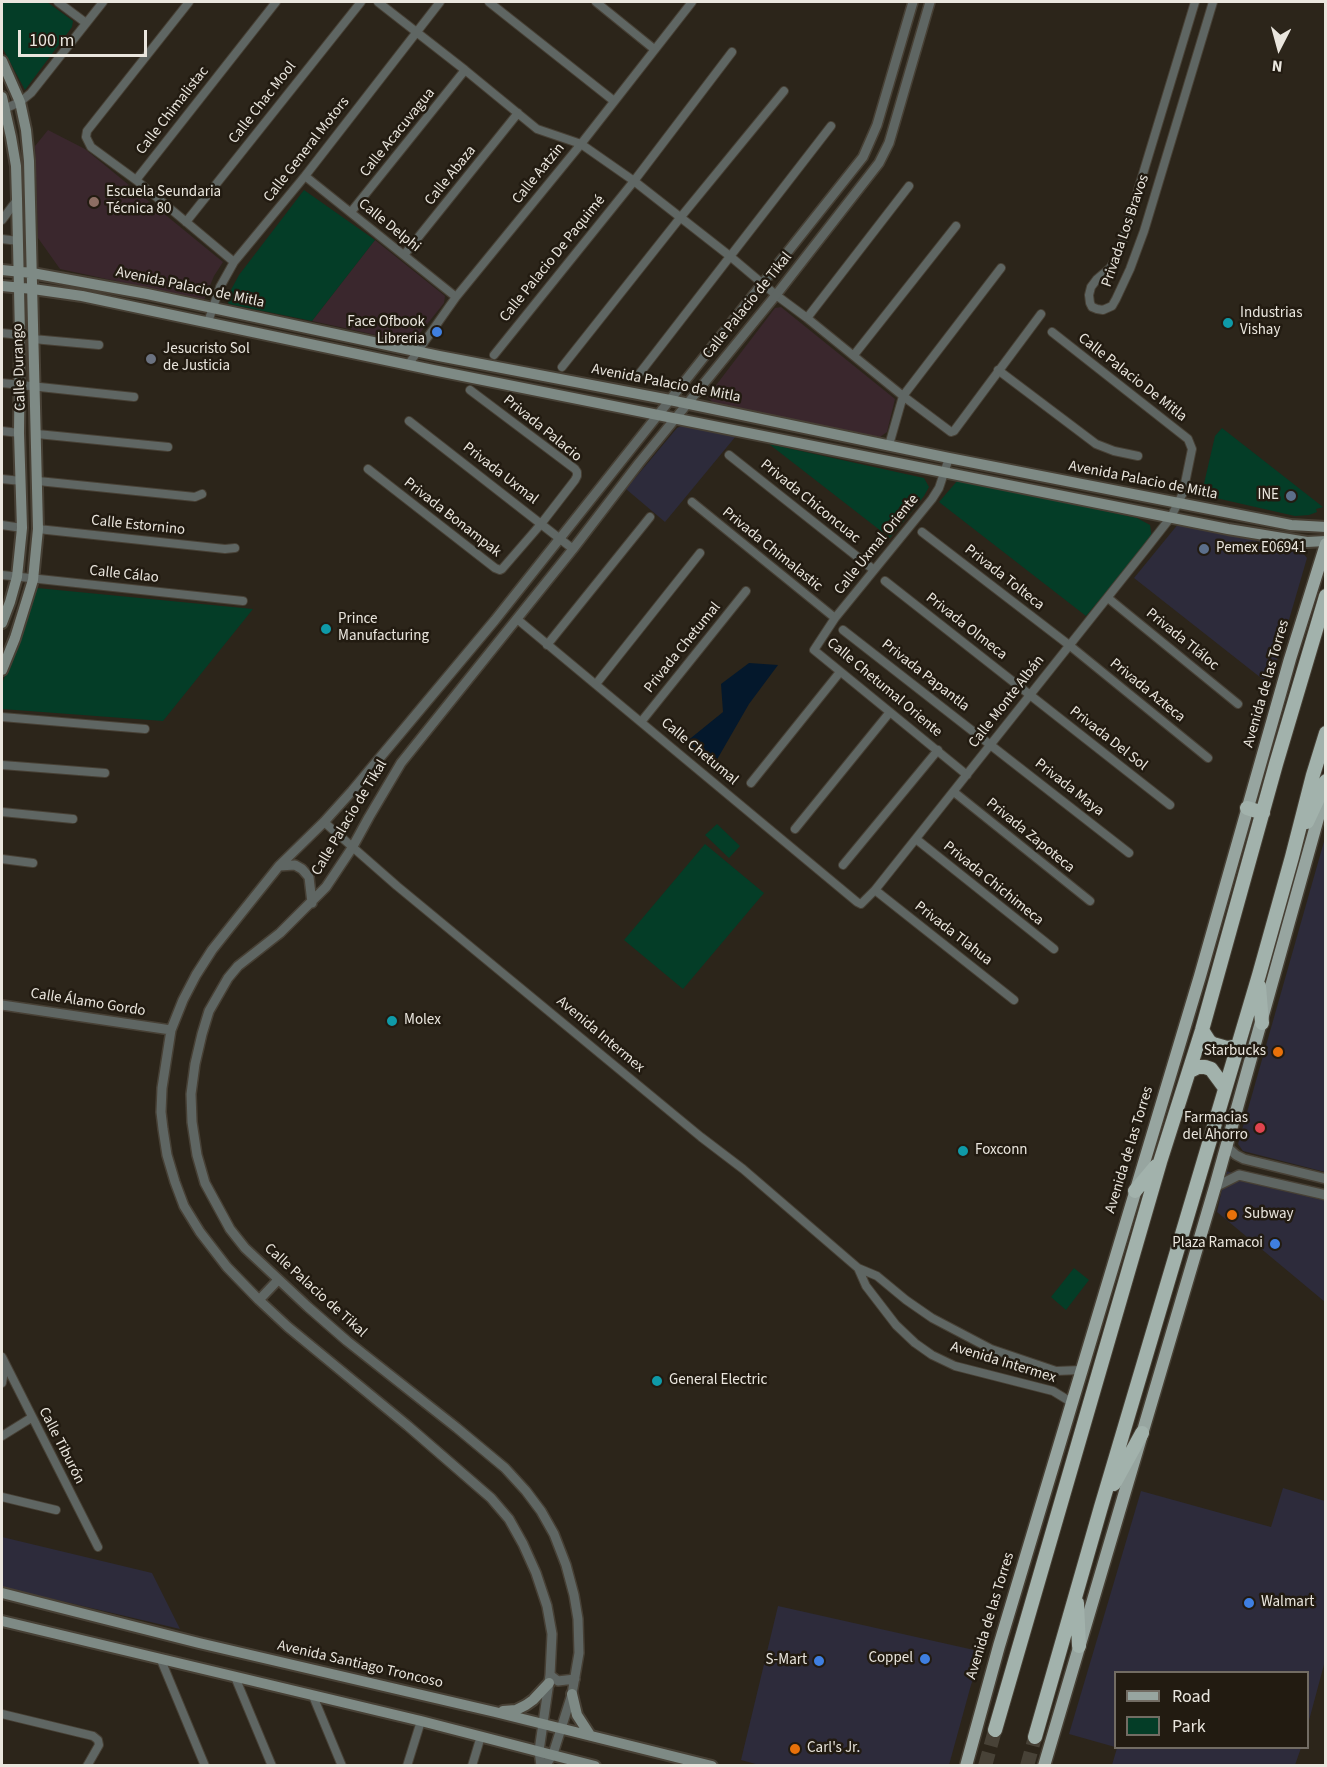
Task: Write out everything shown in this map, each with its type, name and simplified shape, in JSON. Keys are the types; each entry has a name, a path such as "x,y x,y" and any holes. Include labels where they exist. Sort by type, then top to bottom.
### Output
{"highway":[{"name":"Avenida de las Torres","path":"995,1730 1160,1162 1202,1030 1326,596"},
{"path":"1035,1737 1259,975 1326,734"},
{"path":"1292,857 1326,781"},
{"path":"1247,808 1263,813"},
{"path":"1259,975 1262,1023"},
{"path":"1202,1030 1213,1044 1227,1048 1237,1046"},
{"path":"1190,1071 1198,1067 1205,1067 1211,1070 1225,1088"},
{"path":"1135,1191 1160,1162"},
{"path":"1101,1507 1142,1433"},
{"path":"1076,1593 1080,1646"}],"main road":[{"name":"Calle Durango","path":"2,61 20,102 29,161 38,481 38,529 33,580 15,638 2,670"},
{"name":"Calle Durango","path":"2,97 11,137 17,199 22,528 17,577 2,623"},
{"name":"Avenida Palacio de Mitla","path":"2,270 32,273 137,292 418,351 1290,525 1326,527"},
{"name":"Avenida Palacio de Mitla","path":"2,286 82,296 675,419 720,426 1247,532 1307,542 1326,542"},
{"name":"Avenida de las Torres","path":"966,1766 983,1701 1200,976 1326,542"},
{"path":"1044,1766 1215,1186 1326,792"},
{"name":"Avenida Santiago Troncoso","path":"2,1593 199,1643 590,1735 690,1763 712,1766"},
{"path":"2,1621 421,1720 595,1766"},
{"path":"495,1712 516,1710 526,1705 533,1700 549,1679"},
{"path":"572,1694 576,1715 590,1735"},
{"path":"961,1766 969,1753"}],"street":[{"path":"58,2 86,23"},
{"path":"4,109 20,102 42,81 103,2"},
{"path":"189,2 87,132 86,137 91,147 136,180 234,262"},
{"name":"Calle Chimalistac","path":"136,180 276,2"},
{"name":"Calle Chac Mool","path":"186,222 361,2"},
{"path":"378,2 543,132 581,144 634,181 903,396 952,432 1041,314"},
{"name":"Calle General Motors","path":"208,322 220,287 234,262 305,176 440,2"},
{"path":"489,2 614,101"},
{"path":"596,2 654,49"},
{"name":"Calle Aatzin","path":"408,365 456,297 581,144 692,2"},
{"name":"Calle Palacio de Tikal","path":"543,1766 539,1751 549,1679 552,1634 547,1606 524,1544 509,1519 490,1498 288,1327 227,1267 200,1232 184,1206 167,1155 161,1112 162,1088 171,1030 183,1000 206,959 239,915 279,867 324,822 414,718 561,539 854,170 871,143 913,2"},
{"name":"Calle Palacio de Tikal","path":"543,1766 553,1754 572,1694 579,1653 578,1619 566,1564 554,1534 541,1511 505,1468 347,1341 278,1280 245,1248 230,1229 205,1183 197,1155 191,1094 195,1064 209,1011 228,978 238,966 280,933 326,887 352,848 401,763 675,419 777,295 879,163 885,153 930,2"},
{"name":"Privada Los Bravos","path":"1196,2 1122,243 1110,268 1096,279 1091,287 1090,303 1097,309 1103,310 1112,306 1130,269 1144,231 1213,2"},
{"name":"Calle Palacio De Paquimé","path":"494,355 634,181 732,52"},
{"name":"Calle Acacuvagua","path":"351,212 465,70"},
{"path":"562,367 784,91"},
{"name":"Calle Abaza","path":"404,255 518,113"},
{"path":"636,378 831,126"},
{"path":"871,143 885,153"},
{"name":"Calle Delphi","path":"305,176 456,297"},
{"path":"807,318 909,186"},
{"path":"2,220 17,199"},
{"path":"854,355 956,226"},
{"path":"2,239 18,241"},
{"path":"889,444 903,396 1001,268"},
{"name":"Calle Palacio De Mitla","path":"1052,332 1188,440 1192,449 1183,493 1171,516"},
{"path":"2,333 20,335"},
{"path":"33,339 99,345"},
{"path":"998,370 1096,444 1114,452 1138,456"},
{"path":"2,383 134,396"},
{"name":"Privada Palacio","path":"470,390 575,469 577,476 575,480 542,524"},
{"name":"Privada Uxmal","path":"409,421 573,549"},
{"path":"2,431 19,433"},
{"path":"37,434 168,447"},
{"name":"Privada Chiconcuac","path":"729,455 874,570"},
{"name":"Calle Uxmal Oriente","path":"816,644 932,499 939,488 949,458"},
{"name":"Privada Bonampak","path":"368,469 497,570 502,569 542,524"},
{"path":"2,479 21,481"},
{"path":"38,481 195,497 202,495"},
{"name":"Privada Chimalastic","path":"692,502 835,618"},
{"name":"Calle Monte Albán","path":"864,902 954,792 1171,516"},
{"path":"548,645 650,517"},
{"path":"2,525 22,528"},
{"name":"Calle Estornino","path":"38,529 225,549 234,548"},
{"name":"Privada Tolteca","path":"922,532 1069,645"},
{"path":"596,684 700,553"},
{"name":"Calle Cálao","path":"2,575 243,601"},
{"name":"Privada Olmeca","path":"885,581 1030,694"},
{"name":"Privada Chetumal","path":"641,722 746,591"},
{"name":"Privada Tláloc","path":"1108,598 1238,704"},
{"name":"Calle Chetumal","path":"517,619 857,902 861,904 864,902"},
{"name":"Privada Papantla","path":"843,630 991,744"},
{"name":"Calle Chetumal Oriente","path":"816,644 815,652 967,775"},
{"name":"Privada Azteca","path":"1069,645 1208,758"},
{"path":"751,783 840,672"},
{"name":"Privada Del Sol","path":"1030,694 1170,805"},
{"path":"795,829 890,712"},
{"path":"2,717 145,729"},
{"name":"Privada Maya","path":"991,744 1129,853"},
{"path":"843,865 938,750"},
{"path":"2,765 105,773"},
{"name":"Privada Zapoteca","path":"954,792 1090,901"},
{"path":"2,812 73,819"},
{"name":"Avenida Intermex","path":"324,822 397,886 701,1137 743,1169 858,1268 878,1276 932,1318 991,1349 1056,1371 1081,1370"},
{"name":"Privada Chichimeca","path":"916,839 1054,949"},
{"path":"2,859 33,863"},
{"path":"279,867 295,865 303,870 309,877 312,903"},
{"name":"Privada Tlahua","path":"875,890 1014,1000"},
{"name":"Calle Álamo Gordo","path":"2,1005 171,1030"},
{"path":"1226,1146 1244,1159 1326,1179"},
{"path":"1239,1175 1236,1165 1244,1159"},
{"path":"1215,1186 1239,1175 1326,1195"},
{"name":"Avenida Intermex","path":"858,1268 866,1286 896,1324 915,1343 932,1355 963,1369 1053,1391 1071,1402"},
{"path":"259,1300 278,1280"},
{"path":"2,1383 3,1361"},
{"name":"Calle Tiburón","path":"3,1361 98,1547"},
{"path":"2,1436 31,1418"},
{"path":"2,1497 56,1510"},
{"path":"161,1660 205,1766"},
{"path":"235,1677 272,1766"},
{"path":"549,1679 558,1681 575,1679"},
{"path":"312,1696 342,1766"},
{"path":"2,1714 93,1736 98,1740 99,1745 87,1766"},
{"path":"407,1766 421,1720"},
{"path":"472,1766 481,1736"}],"shaded area":[{"name":"Escuela Seundaria Técnica 80","path":"48,130 85,149 223,262 204,300 60,269 38,238 35,146"},
{"path":"375,240 445,296 444,303 412,343 312,321"},
{"path":"781,307 895,399 887,432 880,437 716,405 707,397 775,308"},
{"path":"686,424 736,436 665,522 626,489 677,428"},
{"path":"1179,523 1296,545 1307,558 1270,685 1134,578"},
{"path":"1325,838 1325,1172 1243,1151 1238,1144"},
{"path":"1226,1171 1325,1198 1325,1302 1217,1212"},
{"path":"1283,1488 1325,1501 1325,1661 1309,1720 1309,1671 1114,1671 1114,1747 1069,1734 1141,1491 1271,1527"},
{"path":"2,1537 152,1573 180,1629 2,1587"},
{"path":"778,1606 983,1652 971,1685 949,1765 763,1766 741,1760"},
{"path":"1117,1749 1301,1749 1295,1765 1112,1765"}],"green space":[{"path":"2,2 47,2 73,21 72,27 25,90 2,47"},
{"path":"304,190 375,240 312,321 229,304 226,299 239,275"},
{"path":"1222,428 1323,507 1309,515 1295,516 1207,496 1203,488 1215,436"},
{"path":"769,444 924,478 929,487 890,538"},
{"path":"958,480 1137,518 1150,525 1152,538 1086,616 939,502"},
{"path":"37,588 253,609 163,721 2,709 2,684"},
{"path":"717,824 740,846 729,858 705,835"},
{"path":"705,844 764,893 683,989 624,940"},
{"path":"1074,1268 1089,1280 1066,1310 1051,1297"}],"water":[{"path":"749,663 778,665 749,704 715,763 686,742 723,712 721,684"}],"tunnel":[{"path":"985,1766 995,1730"},
{"path":"1027,1766 1035,1737"}],"place":[{"name":"Escuela Seundaria Técnica 80","path":"94,202"},
{"name":"Industrias Vishay","path":"1228,323"},
{"name":"Face Ofbook Libreria","path":"437,332"},
{"name":"Jesucristo Sol de Justicia","path":"151,359"},
{"name":"INE","path":"1291,496"},
{"name":"Pemex E06941","path":"1204,549"},
{"name":"Prince Manufacturing","path":"326,629"},
{"name":"Molex","path":"392,1021"},
{"name":"Starbucks","path":"1278,1052"},
{"name":"Farmacias del Ahorro","path":"1260,1128"},
{"name":"Foxconn","path":"963,1151"},
{"name":"Subway","path":"1232,1215"},
{"name":"Plaza Ramacoi","path":"1275,1244"},
{"name":"General Electric","path":"657,1381"},
{"name":"Walmart","path":"1249,1603"},
{"name":"Coppel","path":"925,1659"},
{"name":"S-Mart","path":"819,1661"},
{"name":"Carl's Jr.","path":"795,1749"}]}
